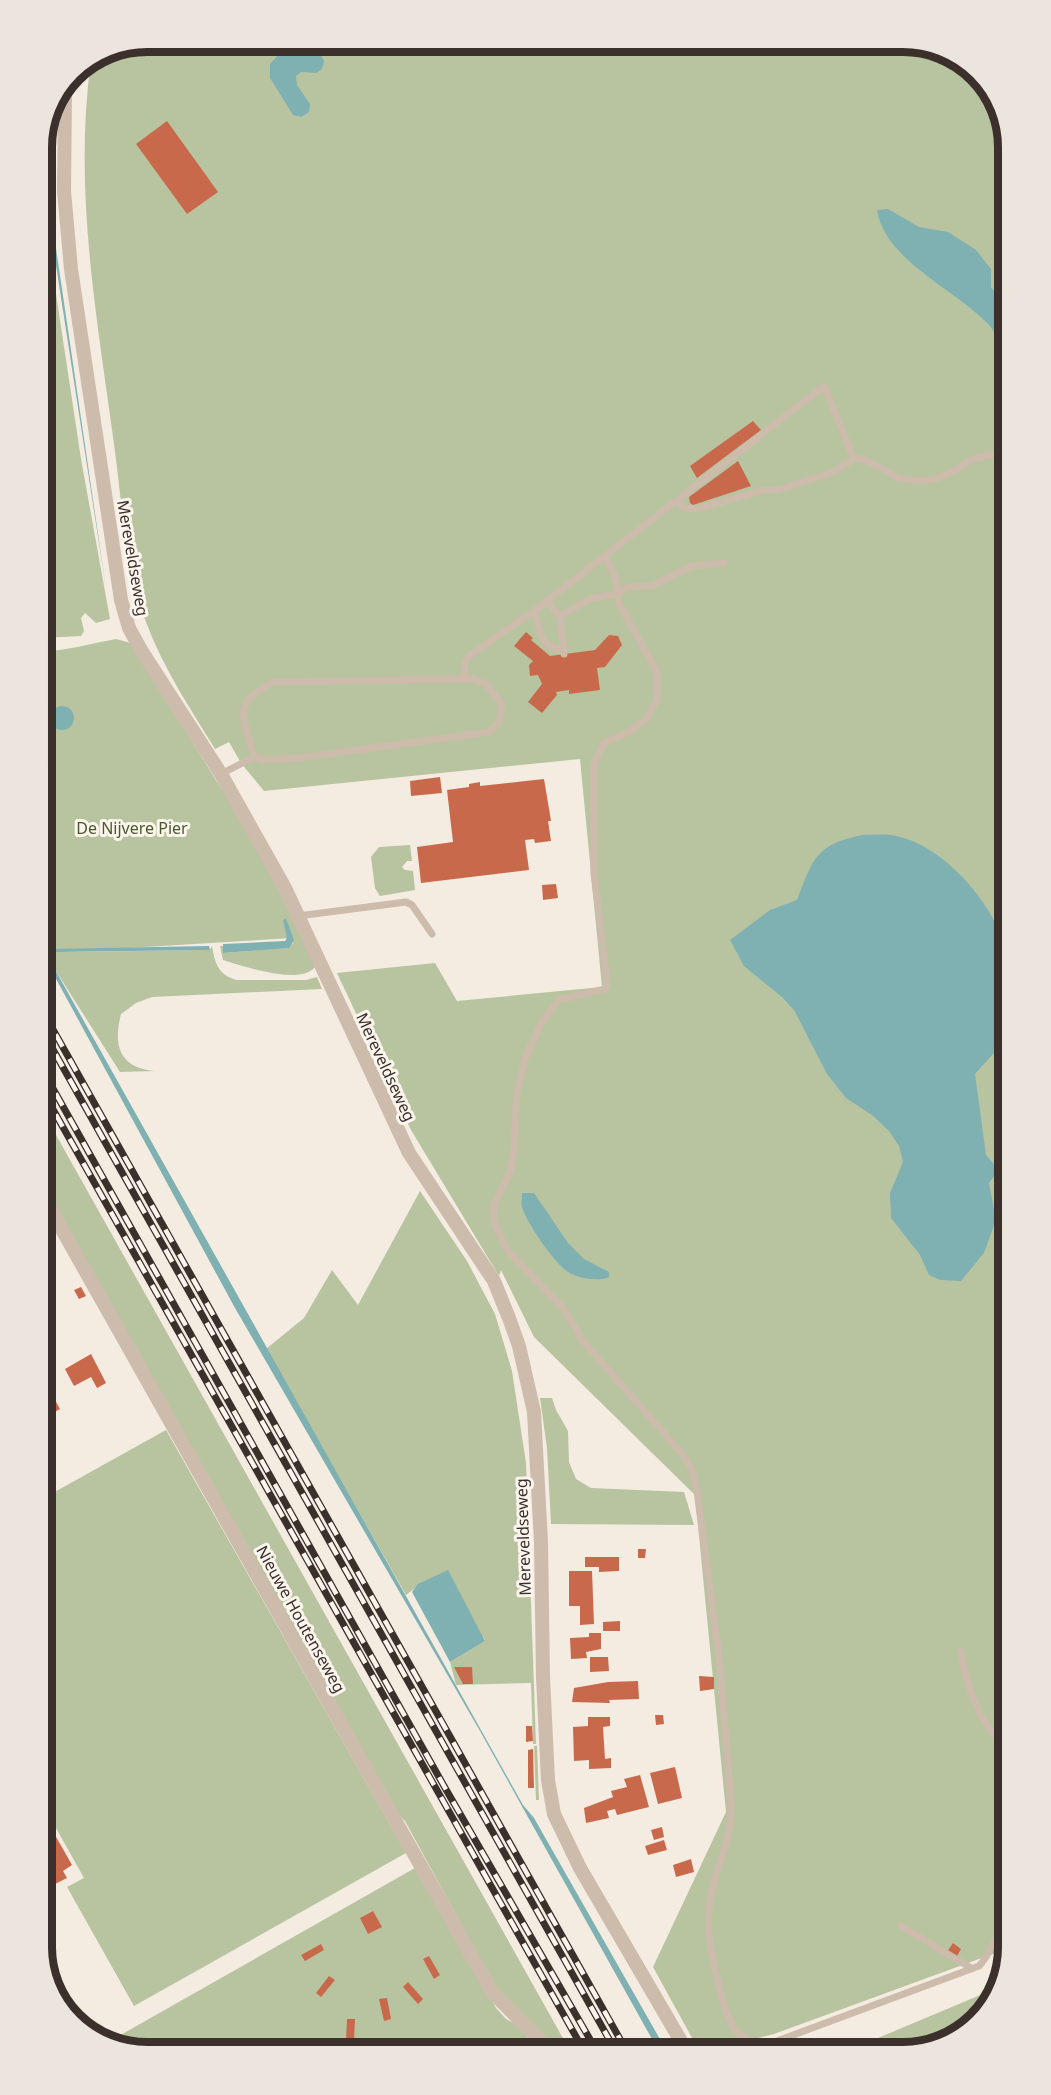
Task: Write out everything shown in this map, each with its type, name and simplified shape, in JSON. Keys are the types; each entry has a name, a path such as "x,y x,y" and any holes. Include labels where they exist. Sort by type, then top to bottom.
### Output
{"street":[{"name":"Mereveldseweg","path":"64,102 63,192 71,269 123,608 141,650 221,774 298,915 409,1153 494,1281 519,1346 534,1412 541,1542 543,1677 548,1780 554,1814 580,1868 682,2042"},
{"name":"Nieuwe Houtenseweg","path":"52,1212 492,1992 542,2042"}],"lane":[{"path":"464,679 465,663 469,656 535,610 824,386 854,459"},
{"path":"676,501 685,508 697,509 764,490 778,490 831,472 854,459 864,459 899,478 918,481 935,479 955,471 972,459 998,453"},
{"path":"605,556 616,579 617,594 624,614 657,672 657,700 646,719 629,732 604,743 594,764 594,873 607,983 605,989 559,1000 543,1020 526,1056 517,1092 514,1149 510,1170 494,1205 493,1220 507,1250 564,1309 582,1340 680,1451 691,1467 698,1491 720,1665 733,1822 711,1896 708,1943 729,2022 738,2034 750,2042"},
{"path":"560,616 590,599 617,594 628,587 652,586 692,566 724,563"},
{"path":"535,610 541,638 547,645 564,652 560,616 546,601"},
{"path":"221,774 254,757 299,758 489,732 499,723 502,704 486,684 464,679 273,682 250,695 243,711 254,757"},
{"path":"298,915 406,902 412,905 432,934"},
{"path":"960,1652 966,1678 982,1716 998,1740"},
{"path":"901,1926 971,1968"},
{"path":"774,2042 979,1966 988,1957 998,1934"}],"green space":[{"path":"147,52 910,53 922,54 956,68 975,85 991,111 997,129 998,147 998,1952 774,2034 743,2042 694,2042 653,1967 726,1812 695,1495 534,1337 501,1270 499,1276 411,1130 337,973 435,963 457,1001 602,987 580,759 264,791 241,763 229,742 215,749 160,655 146,622 133,579 125,534 89,253 85,157 90,72 111,60 129,54"},
{"path":"53,273 81,459 110,619 96,623 85,613 81,618 84,631 81,636 53,637"},
{"name":"De Nijvere Pier","path":"116,639 131,643 273,872 315,967 297,975 257,970 223,960 220,946 223,946 224,953 287,948 293,943 293,938 63,952 210,950 212,946 218,967 230,978 236,980 306,980 317,977 322,989 152,997 136,1003 121,1014 119,1045 126,1060 143,1069 155,1071 120,1072 53,966 53,650"},
{"path":"410,845 412,861 407,861 402,867 413,871 415,890 380,896 375,888 371,857 379,847"},
{"path":"52,1129 565,2042 544,2042 498,1992 405,1821 396,1812 52,1201"},
{"path":"420,1191 467,1261 495,1314 512,1371 526,1463 536,1744 533,1744 531,1683 456,1685 450,1662 485,1641 484,1638 415,1588 406,1595 266,1349 304,1318 332,1270 358,1305"},
{"path":"540,1398 552,1398 568,1431 569,1462 576,1479 591,1488 684,1492 694,1525 551,1524 547,1448"},
{"path":"166,1430 406,1853 134,2006 67,1887 84,1878 52,1821 52,1493"},
{"path":"534,1746 537,1746 539,1800 536,1800"},
{"path":"415,1868 496,2008 506,2019 520,2026 530,2042 141,2042 117,2037"},
{"path":"988,1992 966,2019 940,2035 922,2041 869,2042"}],"water":[{"path":"319,52 324,61 322,69 316,73 301,72 296,76 297,85 310,104 309,112 301,117 293,115 270,78 270,64 279,54"},
{"path":"888,209 919,227 948,232 976,250 991,269 991,287 998,296 998,348 996,336 990,326 924,274 893,245 883,228 877,210"},
{"path":"53,227 106,588 53,246"},
{"path":"67,707 73,713 71,727 62,730 53,727 53,709"},
{"path":"862,835 890,835 923,846 953,868 967,882 979,896 998,926 998,1052 993,1054 975,1074 986,1155 998,1169 989,1183 996,1220 984,1253 961,1281 940,1280 929,1275 920,1255 891,1218 890,1193 903,1162 899,1146 889,1131 872,1115 846,1098 827,1074 794,1010 744,966 730,940 770,910 797,900 818,856 834,843"},
{"path":"286,919 294,940 289,948 223,953 223,944 285,941 287,938 283,920"},
{"path":"209,946 210,950 53,952 53,949"},
{"path":"53,965 523,1805 534,1818 662,2042 654,2042 480,1731 235,1308 53,972"},
{"path":"522,1193 534,1193 568,1243 584,1259 609,1272 609,1277 582,1278 562,1268 529,1222 522,1207"},
{"path":"448,1570 485,1641 450,1662 412,1592 418,1584"}],"building":[{"path":"167,121 218,192 187,214 136,144"},
{"path":"753,421 761,430 697,478 690,466"},
{"path":"738,461 751,486 693,505 690,503 689,497"},
{"path":"526,632 533,638 531,640 550,656 595,650 609,635 618,636 622,645 605,667 597,668 600,690 569,694 569,690 556,692 557,695 542,713 528,702 542,684 538,675 530,676 529,665 533,661 514,646"},
{"path":"440,777 442,793 411,796 410,781"},
{"path":"544,779 551,821 548,821 551,841 535,843 534,839 525,840 529,870 421,883 417,847 453,842 447,790 469,787 469,784 480,782 480,786"},
{"path":"556,884 558,898 543,900 542,885"},
{"path":"81,1287 86,1296 79,1299 74,1290"},
{"path":"91,1354 106,1383 97,1388 91,1377 74,1386 65,1369"},
{"path":"52,1395 60,1409 52,1413"},
{"path":"638,1549 646,1549 645,1558 638,1558"},
{"path":"585,1557 619,1557 619,1571 599,1572 599,1567 585,1567"},
{"path":"569,1571 592,1571 594,1624 580,1625 580,1606 569,1606"},
{"path":"620,1621 620,1631 603,1631 603,1622"},
{"path":"589,1633 601,1633 601,1649 586,1652 587,1658 571,1659 570,1638 589,1637"},
{"path":"590,1657 608,1657 609,1671 590,1672"},
{"path":"454,1667 472,1667 473,1684 463,1684"},
{"path":"699,1676 714,1677 714,1689 700,1691"},
{"path":"638,1681 639,1699 609,1700 610,1703 572,1702 574,1688 608,1682"},
{"path":"655,1715 663,1715 664,1724 656,1725"},
{"path":"588,1717 610,1717 610,1726 603,1727 605,1759 611,1758 611,1768 589,1769 589,1760 574,1761 573,1727 588,1726"},
{"path":"526,1726 532,1726 533,1741 526,1742"},
{"path":"533,1749 534,1788 528,1788 528,1750"},
{"path":"675,1767 682,1798 658,1804 650,1773"},
{"path":"640,1775 649,1807 617,1815 615,1809 607,1811 609,1818 586,1823 584,1808 613,1797 611,1791 627,1787 624,1779"},
{"path":"662,1827 664,1837 654,1840 651,1830"},
{"path":"52,1830 72,1865 63,1871 67,1878 55,1884 52,1879"},
{"path":"664,1840 667,1850 648,1855 645,1846"},
{"path":"691,1859 694,1872 676,1877 673,1865"},
{"path":"373,1911 382,1927 368,1934 360,1918"},
{"path":"953,1943 961,1949 956,1958 947,1952"},
{"path":"321,1944 324,1950 305,1961 301,1955"},
{"path":"429,1956 440,1975 434,1979 423,1959"},
{"path":"329,1976 335,1980 321,1997 316,1993"},
{"path":"408,1982 423,1999 418,2004 403,1987"},
{"path":"387,1998 391,2019 384,2021 379,1999"},
{"path":"347,2019 355,2019 354,2041 346,2041"}],"railway":[{"path":"53,1029 622,2042"},
{"path":"52,1049 611,2042"},
{"path":"52,1088 444,1786 592,2042"},
{"path":"52,1109 579,2042"}]}
